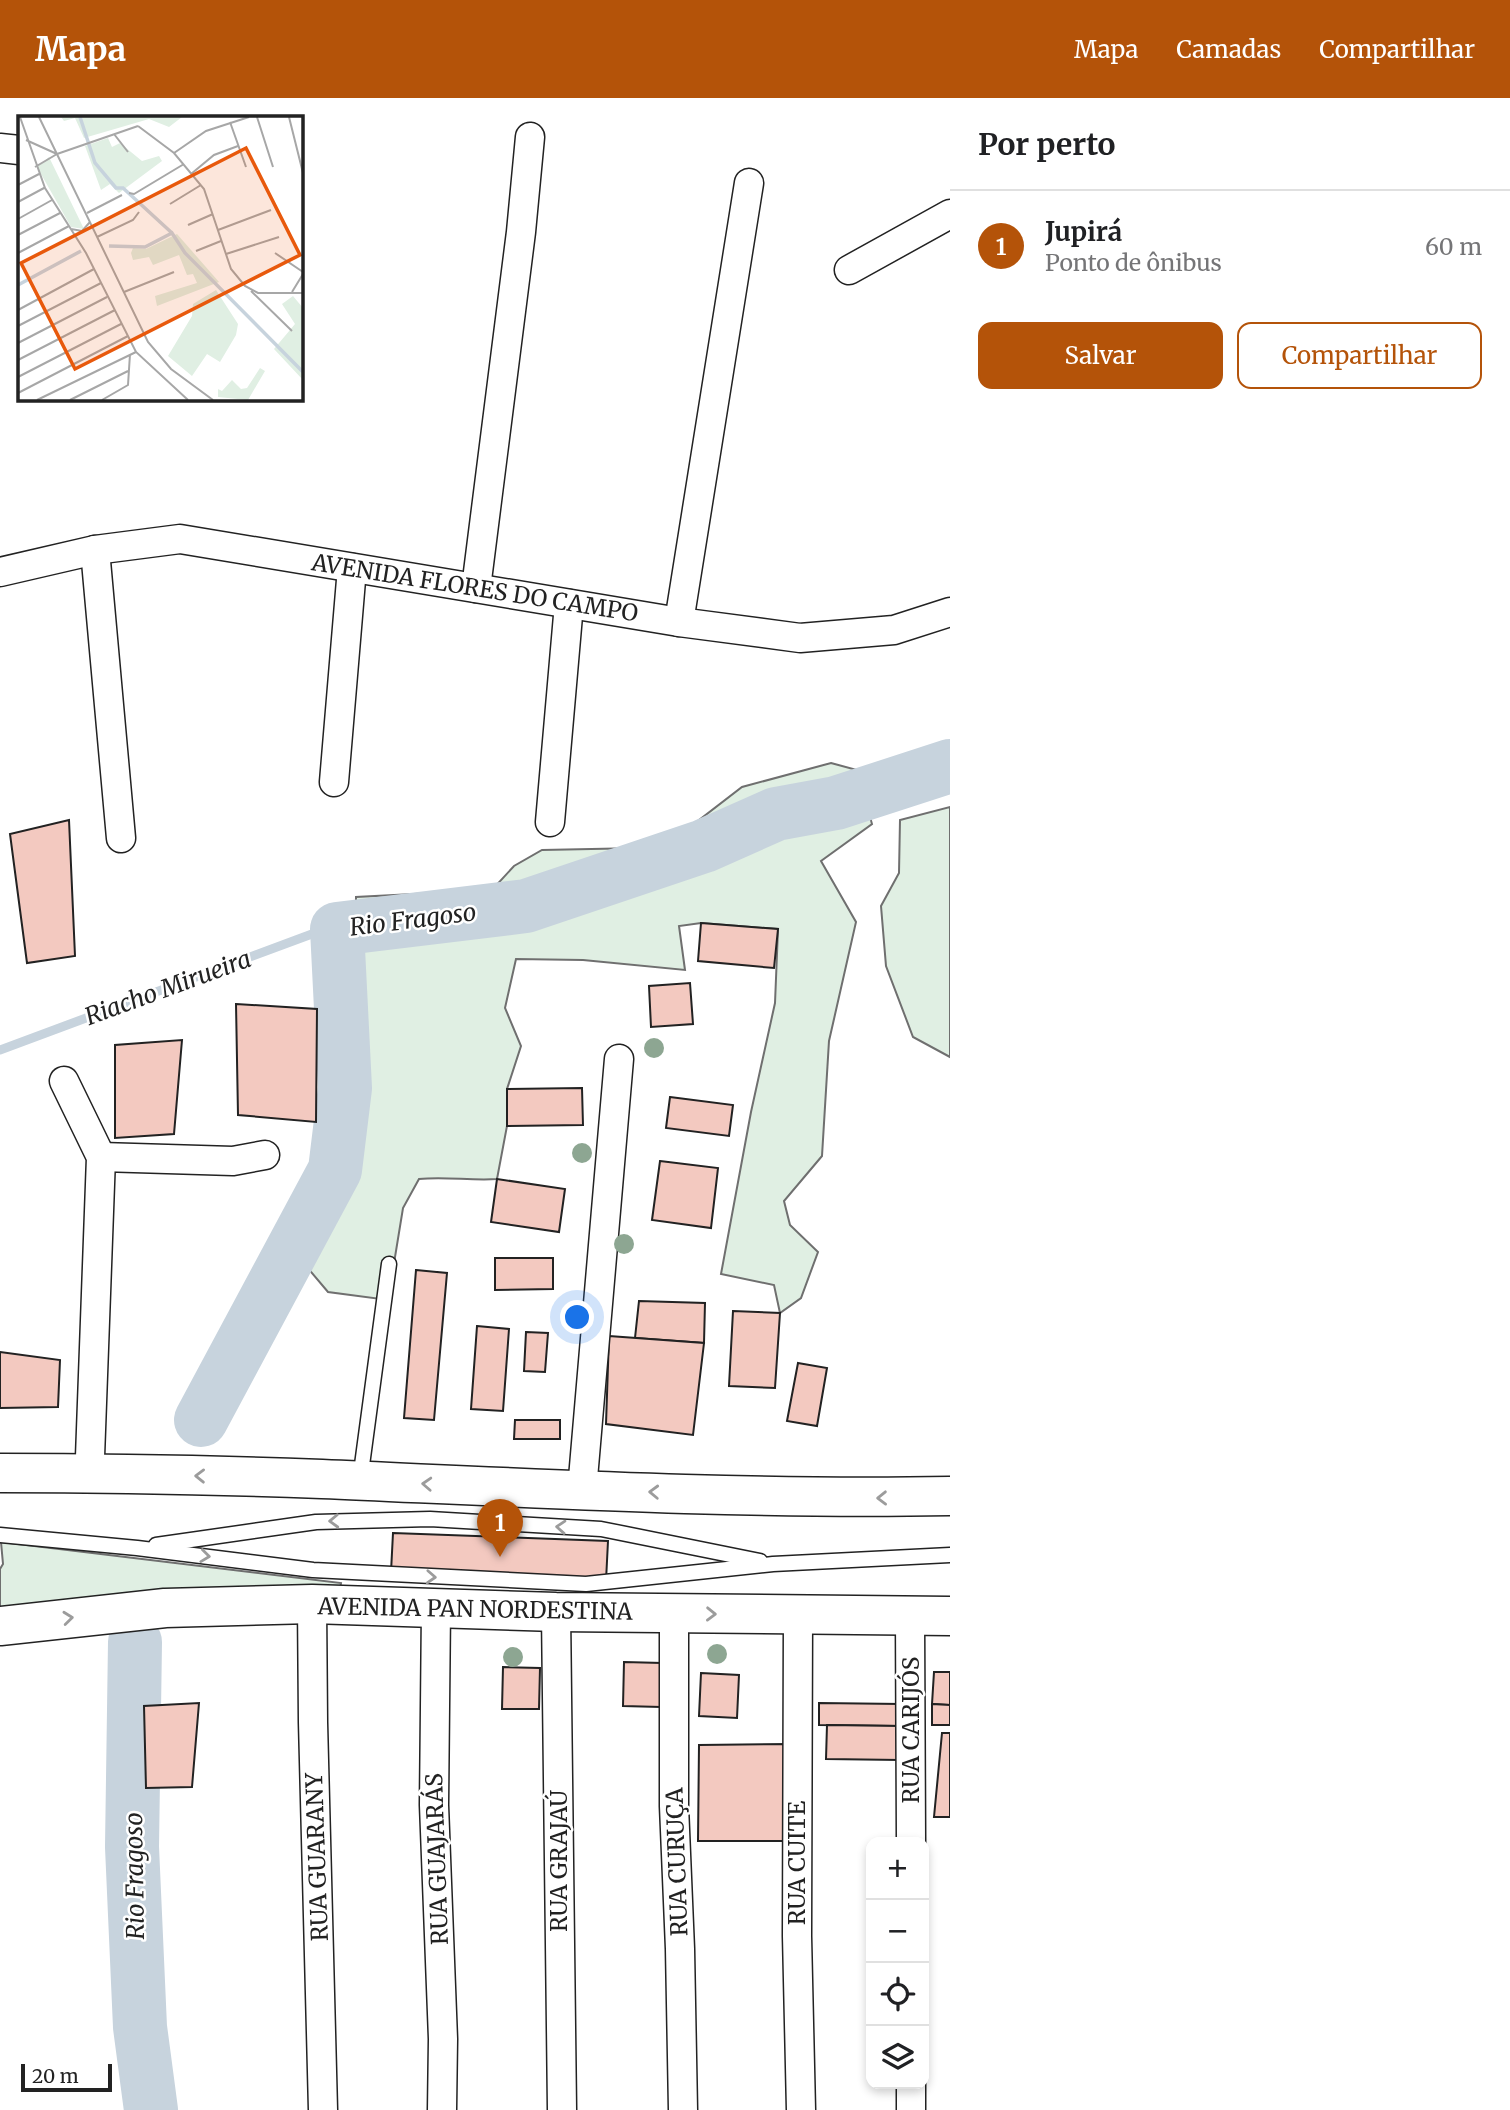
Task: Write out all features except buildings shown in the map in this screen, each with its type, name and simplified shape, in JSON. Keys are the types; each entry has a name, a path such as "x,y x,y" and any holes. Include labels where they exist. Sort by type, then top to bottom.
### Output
{"highway":[{"path":"0,1472 860,1498 950,1496"},
{"name":"AVENIDA PAN NORDESTINA","path":"0,1626 165,1608 312,1604 556,1612 950,1616"}],"street":[{"path":"476,588 521,232 530,138"},
{"path":"0,148 18,150"},
{"path":"679,622 749,183"},
{"path":"849,270 950,214"},
{"name":"AVENIDA FLORES DO CAMPO","path":"0,572 95,550 180,539 679,622 800,638 894,630 950,612"},
{"path":"95,550 121,838"},
{"path":"334,782 352,568"},
{"path":"550,822 569,604"},
{"path":"582,1490 620,1059"},
{"path":"64,1081 101,1157 90,1457 92,1473"},
{"path":"101,1157 233,1161 265,1155"},
{"name":"RUA GUARANY","path":"312,1604 323,2110"},
{"name":"RUA GUAJARÁS","path":"436,1608 434,1805 443,2039 442,2110"},
{"name":"RUA GRAJAÚ","path":"556,1612 562,2110"},
{"name":"RUA CURUÇA","path":"674,1614 674,1806 684,2110"},
{"name":"RUA CUITE","path":"798,1616 797,1936 801,2110"},
{"name":"RUA CARIJÓS","path":"910,1617 911,1837"},
{"path":"911,2089 911,2110"}],"lane":[{"path":"360,1481 389,1264"},
{"path":"137,1548 316,1522 430,1518 601,1529 773,1564"},
{"path":"0,1535 137,1548 313,1570 586,1584 773,1564 950,1555"}],"green space":[{"path":"831,763 857,770 872,824 821,861 856,922 829,1041 822,1156 784,1201 790,1225 818,1252 801,1298 780,1313 774,1285 721,1274 751,1112 775,1003 778,929 701,923 679,926 685,970 583,960 516,959 505,1008 521,1046 507,1089 507,1126 497,1179 419,1179 403,1208 388,1300 328,1292 301,1260 353,1167 356,897 492,890 514,866 542,850 641,848 686,830 742,787"},
{"path":"950,807 950,1057 913,1037 886,966 881,906 899,873 900,820"},
{"path":"1,1542 341,1583 339,1596 0,1615 0,1569 3,1564"}],"waterway":[{"name":"Rio Fragoso","path":"201,1420 335,1170 345,1088 337,929 526,906 704,846 776,814 836,803 950,766"},
{"name":"Riacho Mirueira","path":"0,1050 320,931 337,929"},
{"name":"Rio Fragoso","path":"135,1642 132,1847 140,2027 151,2110"}],"place":[{"name":"Jupirá","path":"500,1557"}]}
